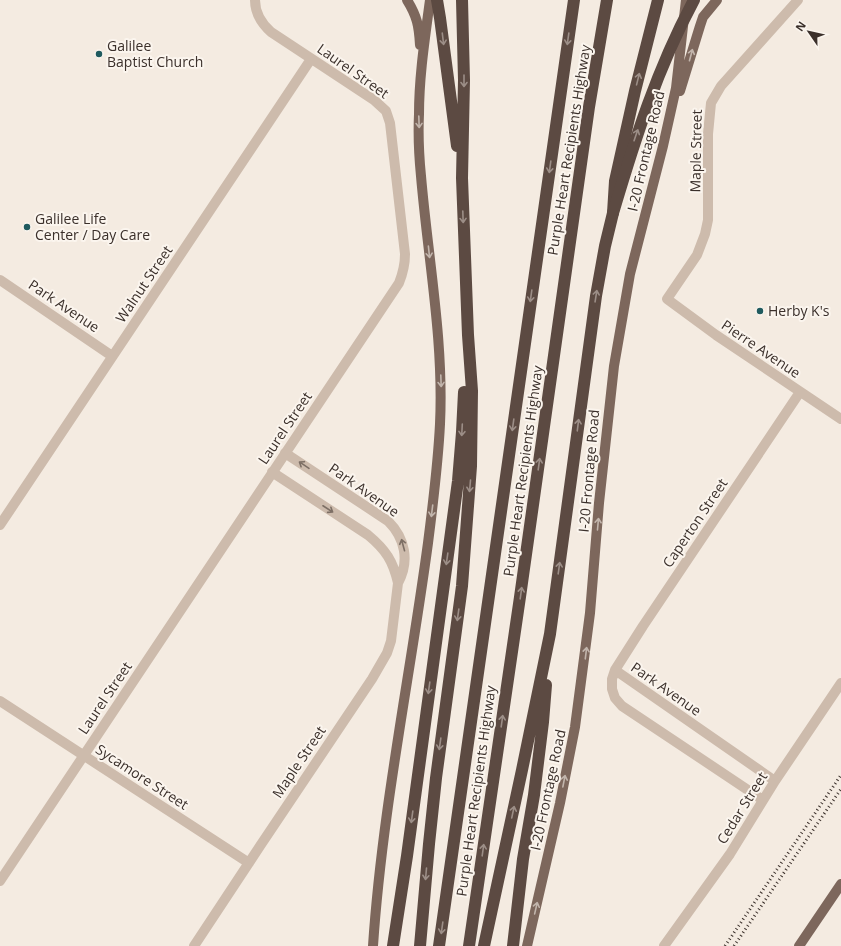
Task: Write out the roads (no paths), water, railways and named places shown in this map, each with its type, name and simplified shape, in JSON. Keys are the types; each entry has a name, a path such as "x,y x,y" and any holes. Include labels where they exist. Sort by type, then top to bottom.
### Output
{"highway":[{"path":"437,0 462,178"},
{"path":"420,946 436,778 462,586 471,466 472,391 468,335 462,178 464,80 462,0"},
{"name":"Purple Heart Recipients Highway","path":"439,946 574,0"},
{"name":"Purple Heart Recipients Highway","path":"469,946 589,108 607,0"},
{"path":"613,213 617,174 635,91 658,0"},
{"path":"513,946 523,859 534,795 543,722 550,634 596,296 605,246 634,141 653,88 694,0"},
{"path":"393,946 408,848 458,481 468,335"},
{"path":"484,946 550,634"}],"main road":[{"path":"407,0 418,20 420,98"},
{"path":"373,946 383,844 424,570 436,475 440,425 440,352 421,176 418,115 430,0"},
{"name":"I-20 Frontage Road","path":"527,946 576,727 590,613 610,393 630,274 663,146 676,88 686,0"},
{"path":"663,146 703,17 716,0"},
{"path":"800,946 841,884"}],"street":[{"name":"Laurel Street","path":"0,881 399,283 405,267 405,254 390,123 386,111 374,100 265,27 257,13 255,0"},
{"name":"Maple Street","path":"667,299 691,265 703,244 706,234 708,220 708,134 711,103 721,86 798,0"},
{"name":"Walnut Street","path":"0,525 311,59"},
{"name":"Park Avenue","path":"0,280 112,356"},
{"name":"Pierre Avenue","path":"667,299 716,335 841,420"},
{"name":"Caperton Street","path":"615,670 800,392"},
{"name":"Park Avenue","path":"285,453 388,521 394,527 402,542 405,558 402,575 398,583"},
{"path":"272,472 368,535 379,545 392,562 398,583"},
{"name":"Maple Street","path":"194,946 372,679 386,654 391,641 398,583"},
{"name":"Park Avenue","path":"763,800 622,706 615,698 612,689 612,679 615,670 775,781"},
{"name":"Cedar Street","path":"664,946 730,854 775,781 841,683"},
{"name":"Sycamore Street","path":"0,700 83,756 249,863"}],"railway":[{"path":"725,946 841,775"},
{"path":"734,946 841,789"}],"place":[{"name":"Galilee Baptist Church","path":"99,54"},
{"name":"Galilee Life Center / Day Care","path":"27,227"},
{"name":"Herby K's","path":"760,311"}]}
